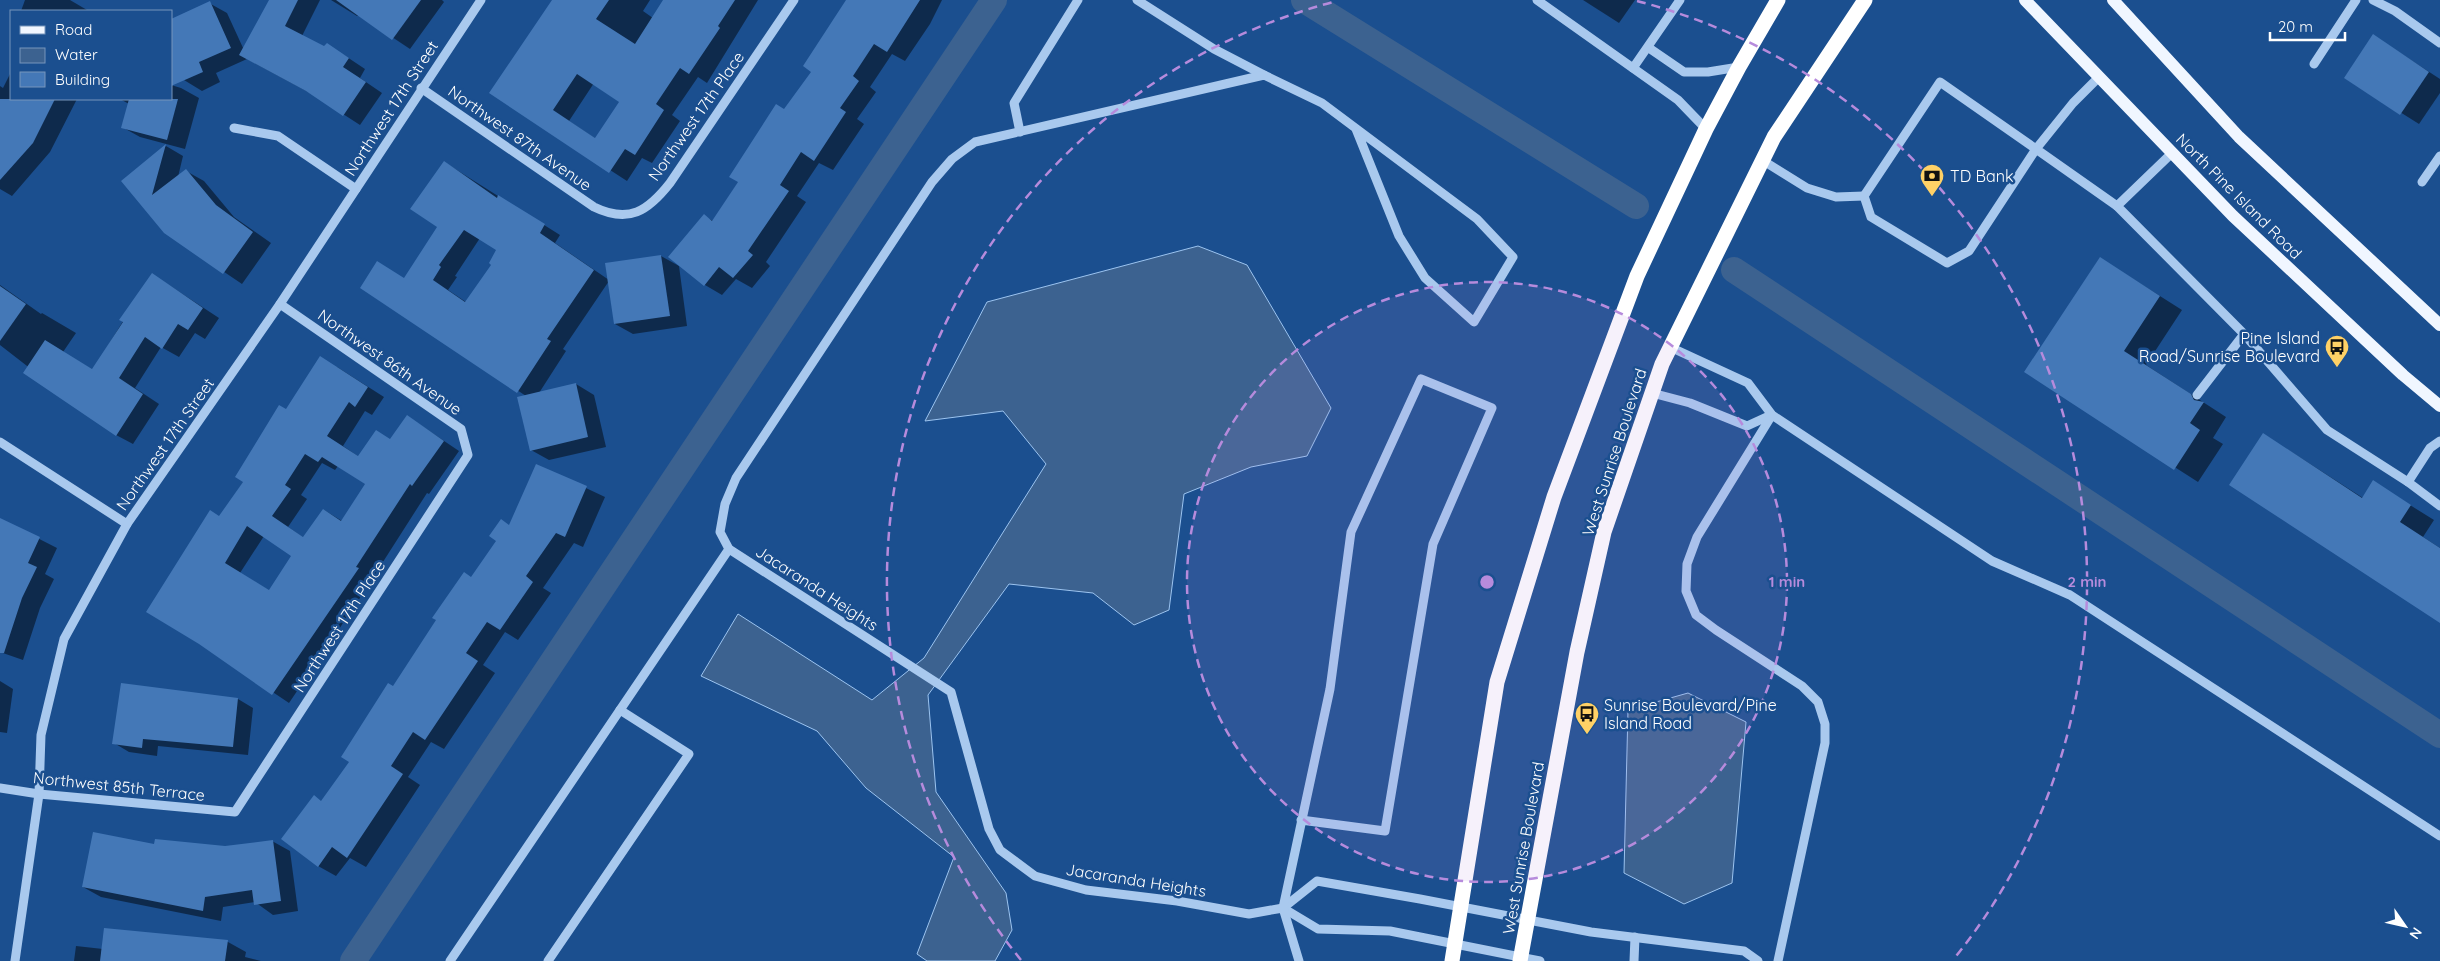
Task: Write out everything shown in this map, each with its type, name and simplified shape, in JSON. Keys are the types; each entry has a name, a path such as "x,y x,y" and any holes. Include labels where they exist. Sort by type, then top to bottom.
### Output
{"highway":[{"path":"1452,961 1497,682 1554,497 1637,276 1706,129 1778,0"},
{"name":"West Sunrise Boulevard","path":"1520,959 1577,652 1604,532 1652,393 1678,328 1774,137 1865,0"}],"main road":[{"name":"North Pine Island Road","path":"2025,0 2098,78 2233,216 2403,375 2440,406"},
{"path":"2113,0 2239,137 2440,325"}],"street":[{"name":"Northwest 17th Street","path":"15,961 39,794 41,735 64,639 127,524 280,304 421,88 481,0"},
{"name":"Northwest 17th Place","path":"602,211 619,215 638,212 647,208 661,194 794,0"},
{"path":"1020,132 1014,103 1078,0"},
{"path":"1137,0 1214,49 1322,103 1476,220 1513,257 1474,322 1425,278 1399,236 1356,129"},
{"path":"1537,0 1678,100 1706,129"},
{"path":"1633,68 1649,48 1680,0"},
{"path":"2314,64 2356,0"},
{"path":"2373,0 2395,11 2440,43"},
{"path":"1649,48 1684,72 1708,72 1739,67"},
{"path":"450,961 729,549 720,532 725,504 736,478 932,182 952,159 975,142 1264,75"},
{"path":"1864,196 1871,217 1947,263 1968,251 2036,149 2072,103 2098,78"},
{"path":"1864,196 1940,82 2117,206 2244,334 2327,430 2408,482 2440,506"},
{"name":"Northwest 87th Avenue","path":"421,88 602,211"},
{"path":"234,128 278,136 356,189"},
{"path":"2117,206 2172,154"},
{"path":"2422,182 2440,156"},
{"path":"1762,160 1807,188 1836,197 1864,196"},
{"name":"Northwest 86th Avenue","path":"280,304 461,429 468,456"},
{"path":"2197,395 2244,334"},
{"path":"1670,347 1748,383 1772,415 1992,561 2070,595 2440,836"},
{"path":"1299,961 1283,908 1330,689 1351,532 1421,378 1492,408 1433,544 1384,831 1302,820"},
{"path":"1652,393 1690,402 1747,426 1772,415"},
{"path":"1772,415 1697,537 1687,564 1686,591 1696,615 1802,686 1818,702 1825,724 1825,743 1778,961"},
{"path":"2408,482 2430,448 2440,441"},
{"path":"0,442 127,524"},
{"name":"Northwest 17th Place","path":"235,812 468,456"},
{"name":"Jacaranda Heights","path":"729,549 951,692 989,829 1000,850 1035,876 1086,890 1177,901 1250,914 1283,908 1317,881 1461,906 1591,932 1744,951 1758,961"},
{"path":"548,961 689,754 620,710"},
{"name":"Northwest 85th Terrace","path":"0,788 39,794 235,812"},
{"path":"1283,908 1318,929 1390,931 1520,959 1540,961"},
{"path":"1634,961 1635,938"}],"water":[{"path":"1198,246 1247,265 1331,408 1307,456 1251,467 1184,494 1169,610 1134,625 1093,593 1009,584 928,695 936,792 1006,893 1012,930 995,961 927,961 917,954 954,857 866,788 817,731 701,676 738,614 872,700 924,658 1046,464 1003,411 925,421 987,302"},
{"path":"1688,693 1746,722 1732,883 1684,904 1624,873 1628,710"}],"building":[{"path":"269,0 298,0 285,26 324,46 327,43 349,58 343,67 366,82 343,116 306,91 239,55"},
{"path":"336,0 421,0 392,40"},
{"path":"552,0 609,0 596,19 635,44 663,0 735,0 718,26 720,28 689,74 680,68 656,104 664,110 635,155 625,149 609,173 489,93","holes":["577,74 619,102 595,138 553,110"]},
{"path":"846,0 920,0 887,52 874,44 853,76 859,81 840,108 846,112 814,161 801,152 780,185 789,191 748,251 753,255 733,278 719,267 704,286 668,257 704,214 712,221 738,182 729,177 776,104 784,109 811,72 803,66"},
{"path":"210,1 231,48 199,62 203,72 172,86 172,19"},
{"path":"2373,34 2429,72 2400,115 2344,78"},
{"path":"0,99 54,100 33,143 0,180"},
{"path":"178,99 167,140 121,128 129,100"},
{"path":"166,144 152,195 186,169 216,205 253,232 223,274 164,233 121,181"},
{"path":"444,161 497,198 498,195 545,224 540,233 594,270 547,339 551,341 517,393 360,288 377,261 404,278 437,227 410,209","holes":["464,230 496,250 489,263 491,265 465,302 433,280 441,267 439,265"]},
{"path":"661,255 670,316 614,324 605,263"},
{"path":"2100,257 2160,296 2124,351 2191,394 2194,400 2204,402 2190,423 2200,430 2174,470 2024,372"},
{"path":"152,273 203,308 188,330 178,324 162,349 145,337 119,378 143,394 116,436 23,373 45,340 92,369 123,322 119,320"},
{"path":"0,286 26,304 0,341"},
{"path":"320,356 368,387 355,407 349,402 327,436 358,456 376,430 390,439 407,415 444,441 412,486 410,484 356,567 359,568 272,695 199,644 146,612 210,510 219,516 243,482 235,477 279,405 286,409","holes":["305,454 318,462 322,457 365,484 341,521 323,509 303,537 272,516 291,489 285,485","247,526 291,556 269,590 225,563"]},
{"path":"576,383 588,437 530,451 517,397"},
{"path":"2263,433 2362,498 2373,480 2411,505 2400,522 2440,548 2440,623 2229,485"},
{"path":"536,464 587,486 565,537 556,533 526,576 533,582 500,630 487,622 466,653 478,661 425,740 413,732 391,766 403,774 347,858 332,847 318,867 281,839 314,795 321,801 349,762 341,757 388,683 393,686 436,620 432,618 464,572 471,577 496,541 489,536 501,519 509,525"},
{"path":"0,518 40,537 28,563 37,567 22,598 4,653 0,653"},
{"path":"121,683 238,698 233,747 143,739 142,748 112,744"},
{"path":"93,832 154,844 155,839 225,846 273,840 281,901 254,905 252,890 205,897 203,911 82,887"},
{"path":"104,928 228,940 225,961 100,961"}],"waterway":[{"path":"353,961 994,0"},
{"path":"1304,0 1636,206"},
{"path":"1734,270 2440,735"}],"place":[{"name":"TD Bank","path":"1932,197"},
{"name":"Pine Island Road/Sunrise Boulevard","path":"2337,368"},
{"name":"Sunrise Boulevard/Pine Island Road","path":"1587,735"}]}
